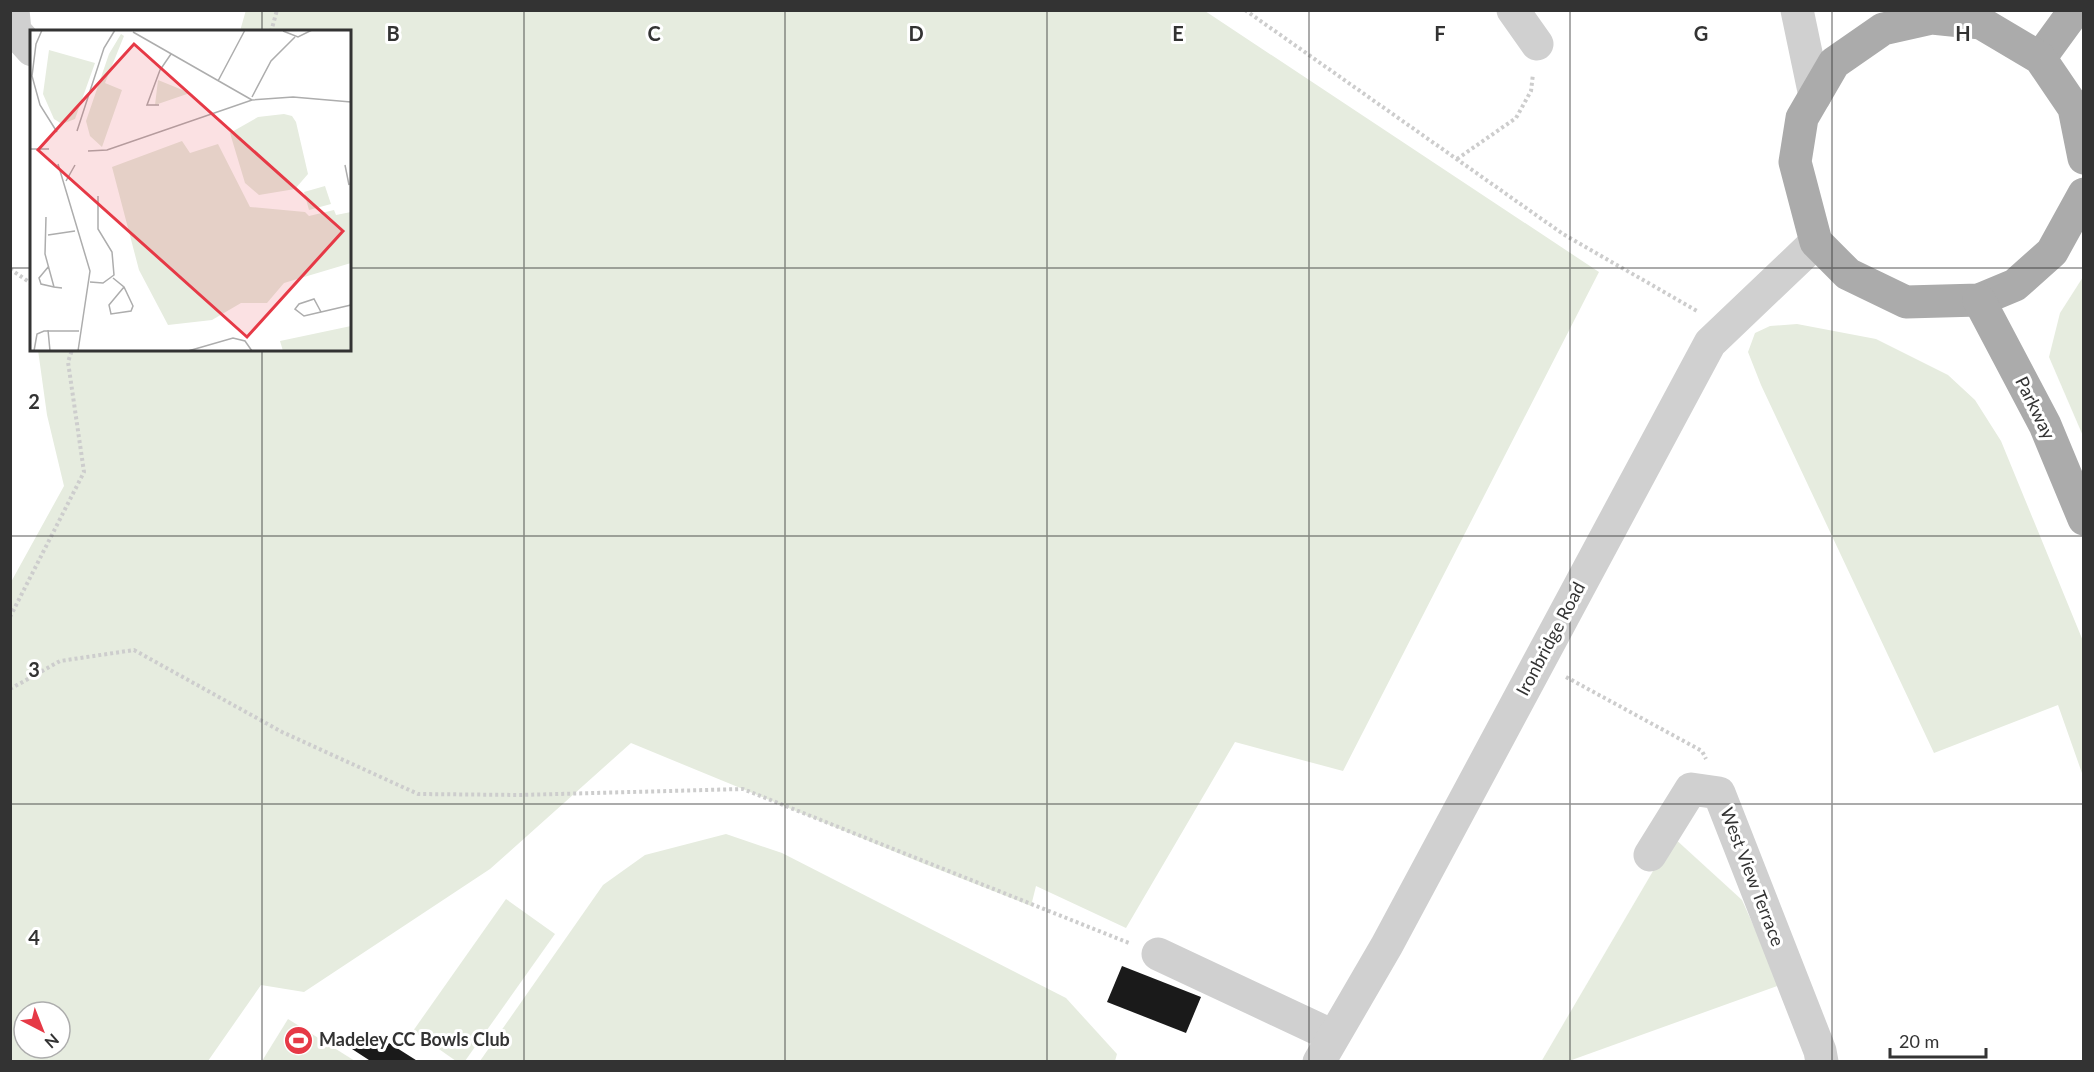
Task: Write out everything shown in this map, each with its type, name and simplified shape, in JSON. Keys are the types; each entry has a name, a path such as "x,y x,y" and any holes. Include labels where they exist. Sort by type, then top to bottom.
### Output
{"main road":[{"path":"2040,58 2074,10"},
{"path":"2084,158 2074,108 2040,58 1981,23 1907,16 1883,29 1834,63 1802,118 1795,162 1816,242 1848,274 1906,302 1979,300 2014,285 2052,252 2084,194"},
{"name":"Parkway","path":"1979,300 2045,425 2084,519"}],"street":[{"path":"13,10 15,31 30,48"},
{"path":"1513,10 1537,44"},
{"path":"1797,10 1815,96"},
{"name":"Ironbridge Road","path":"1326,1049 1387,945 1710,344 1816,242"},
{"name":"West View Terrace","path":"1650,855 1691,789 1719,793 1820,1051 1822,1062"},
{"path":"1158,954 1326,1049"}],"path":[{"path":"272,30 277,10"},
{"path":"1245,10 1563,234 1726,328"},
{"path":"1457,159 1516,118 1531,91 1537,44"},
{"path":"10,269 30,283"},
{"path":"10,617 84,472 68,362 72,351"},
{"path":"10,689 60,660 134,650 282,732 418,794 520,795 742,789 1158,954"},
{"path":"1539,662 1702,751 1719,793"}],"shaded area":[{"path":"246,10 1205,11 1599,272 1343,771 1235,742 1126,928 1036,886 1031,906 631,743 490,869 304,992 261,985 208,1061 11,1061 11,582 64,486 47,415 38,351 351,351 351,30 240,30"},
{"path":"2083,277 2083,436 2049,357 2060,313"},
{"path":"1797,324 1876,339 1948,375 1975,400 2001,441 2083,641 2083,776 2058,705 1934,753 1761,385 1748,352 1755,333 1770,326"},
{"path":"726,834 782,853 1066,998 1117,1054 1115,1061 480,1061 603,885 645,855"},
{"path":"1673,837 1742,900 1780,985 1569,1061 1541,1062"},
{"path":"506,899 555,934 465,1061 456,1061 413,1031"},
{"name":"Madeley CC Bowls Club","path":"288,1019 355,1061 262,1061"}],"building":[{"path":"1122,966 1201,997 1186,1033 1107,1002"},
{"path":"360,1036 384,1051 389,1043 419,1062 372,1062 352,1049"}],"place":[{"name":"Madeley CC Bowls Club","path":"298,1040"}]}
